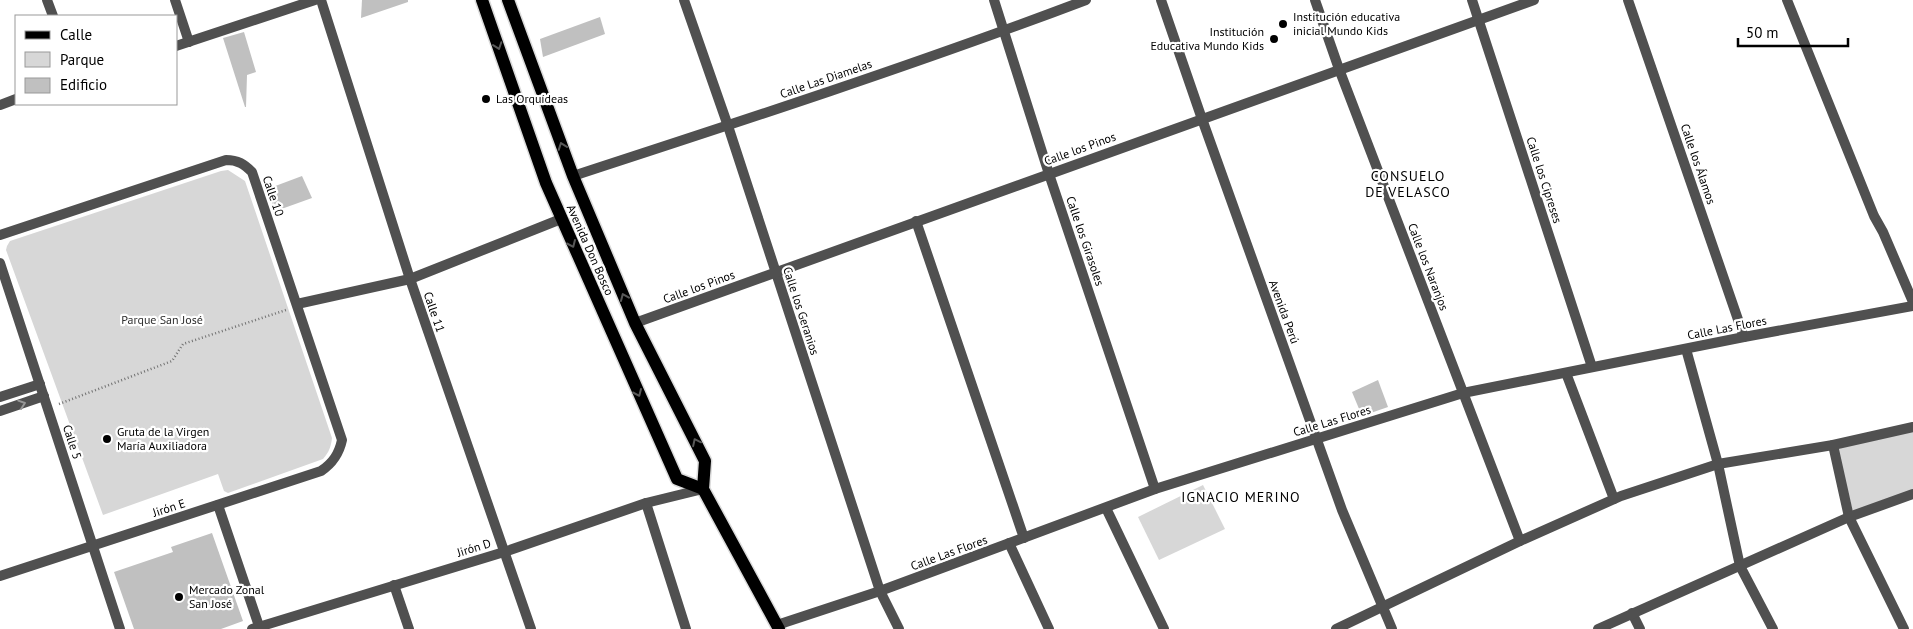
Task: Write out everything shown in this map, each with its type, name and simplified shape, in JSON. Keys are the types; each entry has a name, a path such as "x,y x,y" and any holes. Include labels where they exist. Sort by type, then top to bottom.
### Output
{"main road":[{"name":"Avenida Don Bosco","path":"482,0 546,183 676,479 703,489 705,462 635,323 573,176 508,0"},
{"path":"703,489 778,627"}],"street":[{"path":"47,0 53,15"},
{"path":"176,0 189,42"},
{"path":"178,45 315,0"},
{"name":"Calle 11","path":"321,0 410,279 531,629"},
{"name":"Calle los Geranios","path":"684,0 728,126 880,591 899,629"},
{"name":"Calle los Girasoles","path":"994,0 1049,174 1156,489"},
{"name":"Calle Las Diamelas","path":"573,176 728,126 1004,31 1086,0"},
{"name":"Avenida Perú","path":"1162,0 1202,119 1342,510 1392,629"},
{"name":"Calle los Naranjos","path":"1315,0 1339,69 1520,541"},
{"name":"Calle los Cipreses","path":"1472,0 1592,367"},
{"name":"Calle los Pinos","path":"635,323 1534,0"},
{"name":"Calle los Álamos","path":"1628,0 1744,337"},
{"path":"1787,0 1874,216 1883,232 1913,302"},
{"path":"0,104 15,99"},
{"name":"Calle 10","path":"0,235 226,160 236,160 244,164 252,172 342,440 339,454"},
{"path":"297,305 410,279 561,219"},
{"path":"916,221 1024,538"},
{"name":"Calle 5","path":"0,263 120,629"},
{"name":"Calle Las Flores","path":"778,627 1156,489 1463,393 1744,337 1913,306"},
{"path":"1686,349 1718,464 1740,566 1773,629"},
{"path":"1566,373 1614,499"},
{"path":"0,397 40,384"},
{"path":"0,411 44,396"},
{"path":"1336,629 1520,541 1614,499 1718,464 1833,445 1913,427"},
{"path":"1833,445 1849,516 1904,629"},
{"name":"Jirón E","path":"0,576 321,471 339,454"},
{"name":"Jirón D","path":"257,628 504,552 646,503 703,489"},
{"path":"1598,629 1849,516 1913,494"},
{"path":"646,503 686,629"},
{"path":"218,505 257,628"},
{"path":"1106,508 1164,629"},
{"path":"1009,543 1049,629"},
{"path":"394,585 409,629"},
{"path":"1632,613 1640,629"}],"path":[{"path":"48,409 172,361 183,344 297,305"}],"green space":[{"name":"Parque San José","path":"228,170 245,181 332,438 330,447 323,459 228,493 224,491 218,474 103,515 6,250 7,246 10,241"},
{"path":"1913,430 1913,491 1853,512 1837,449"},
{"path":"1203,485 1225,529 1159,560 1138,517"}],"building":[{"path":"362,0 408,0 408,2 361,18"},
{"path":"600,17 605,34 543,57 540,39"},
{"path":"244,32 256,72 247,75 246,107 223,38"},
{"path":"302,176 312,198 273,212 270,188"},
{"path":"1378,380 1388,407 1362,416 1352,392"},
{"name":"Mercado Zonal San José","path":"212,533 243,621 221,629 134,629 114,572 173,552 171,547"}],"place":[{"name":"Institución educativa inicial Mundo Kids","path":"1283,24"},
{"name":"Institución Educativa Mundo Kids","path":"1274,39"},
{"name":"Las Orquídeas","path":"486,99"},
{"name":"Gruta de la Virgen María Auxiliadora","path":"107,439"},
{"name":"Mercado Zonal San José","path":"179,597"}],"district":[{"name":"CONSUELO DE VELASCO","path":"1408,184"},
{"name":"IGNACIO MERINO","path":"1241,497"}]}
